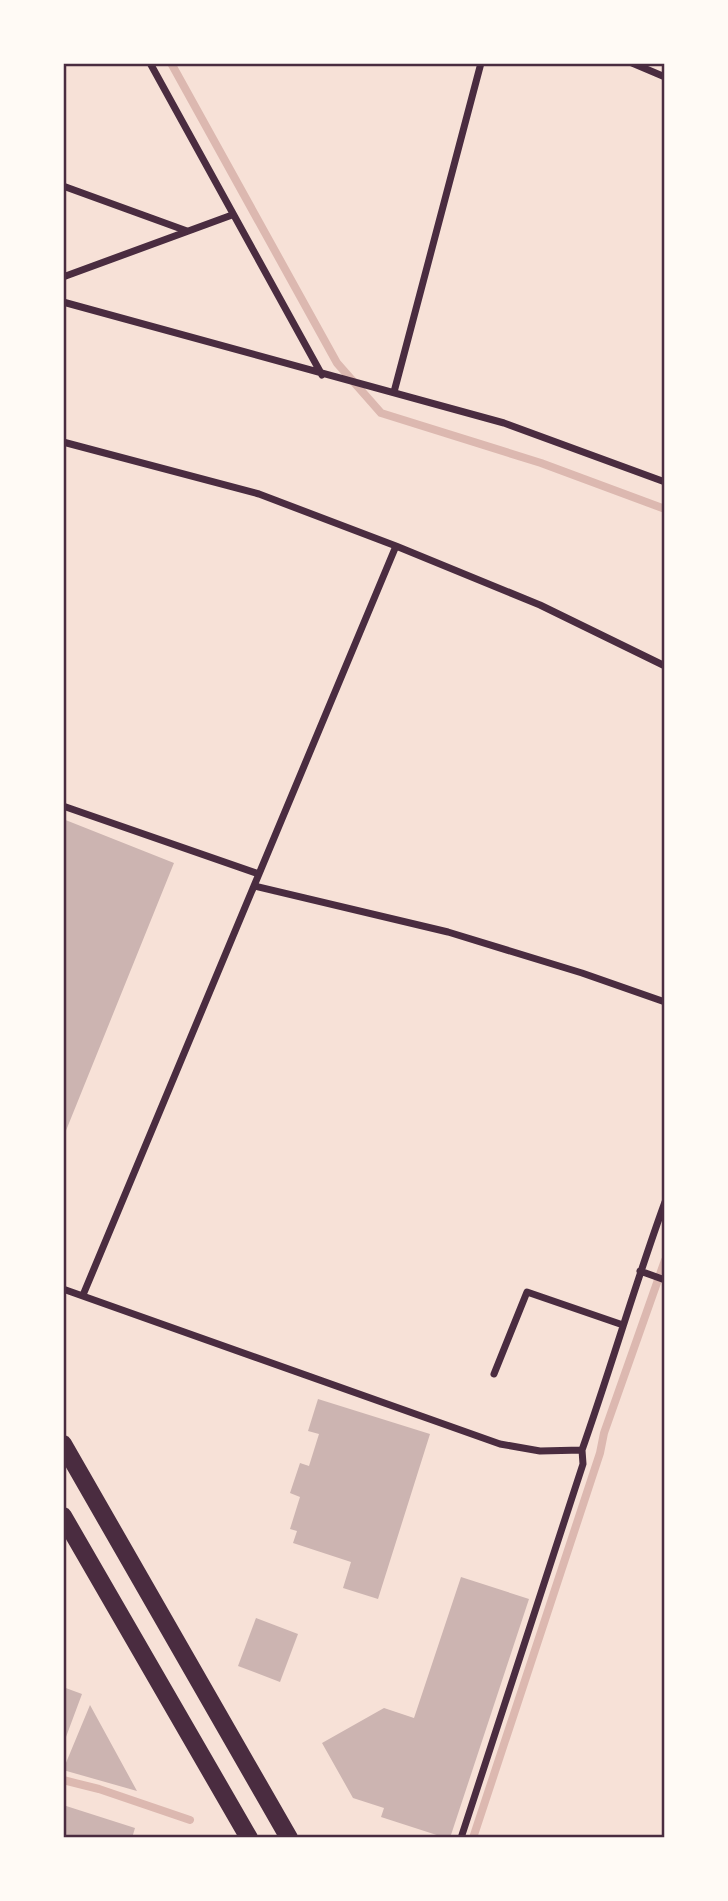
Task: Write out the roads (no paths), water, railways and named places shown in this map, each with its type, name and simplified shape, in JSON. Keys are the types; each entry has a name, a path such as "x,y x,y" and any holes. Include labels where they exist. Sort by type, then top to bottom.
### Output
{"main road":[{"path":"63,1444 289,1838"},
{"path":"63,1516 249,1838"}],"street":[{"path":"150,63 322,375"},
{"path":"394,393 481,63"},
{"path":"632,63 665,77"},
{"path":"63,186 187,231"},
{"path":"63,277 232,215"},
{"path":"63,302 504,423 665,482"},
{"path":"63,442 259,494 540,605 665,666"},
{"path":"83,1295 396,546"},
{"path":"63,806 259,874"},
{"path":"254,886 448,932 582,973 665,1002"},
{"path":"461,1838 583,1464 582,1450 665,1202"},
{"path":"640,1271 665,1280"},
{"path":"63,1289 500,1444 540,1451 582,1450"},
{"path":"494,1374 527,1292 623,1325"}],"waterway":[{"path":"171,63 337,363 381,413 541,463 665,509"},
{"path":"473,1838 600,1453 604,1433 665,1260"},
{"path":"63,1780 99,1789 190,1820"}]}
